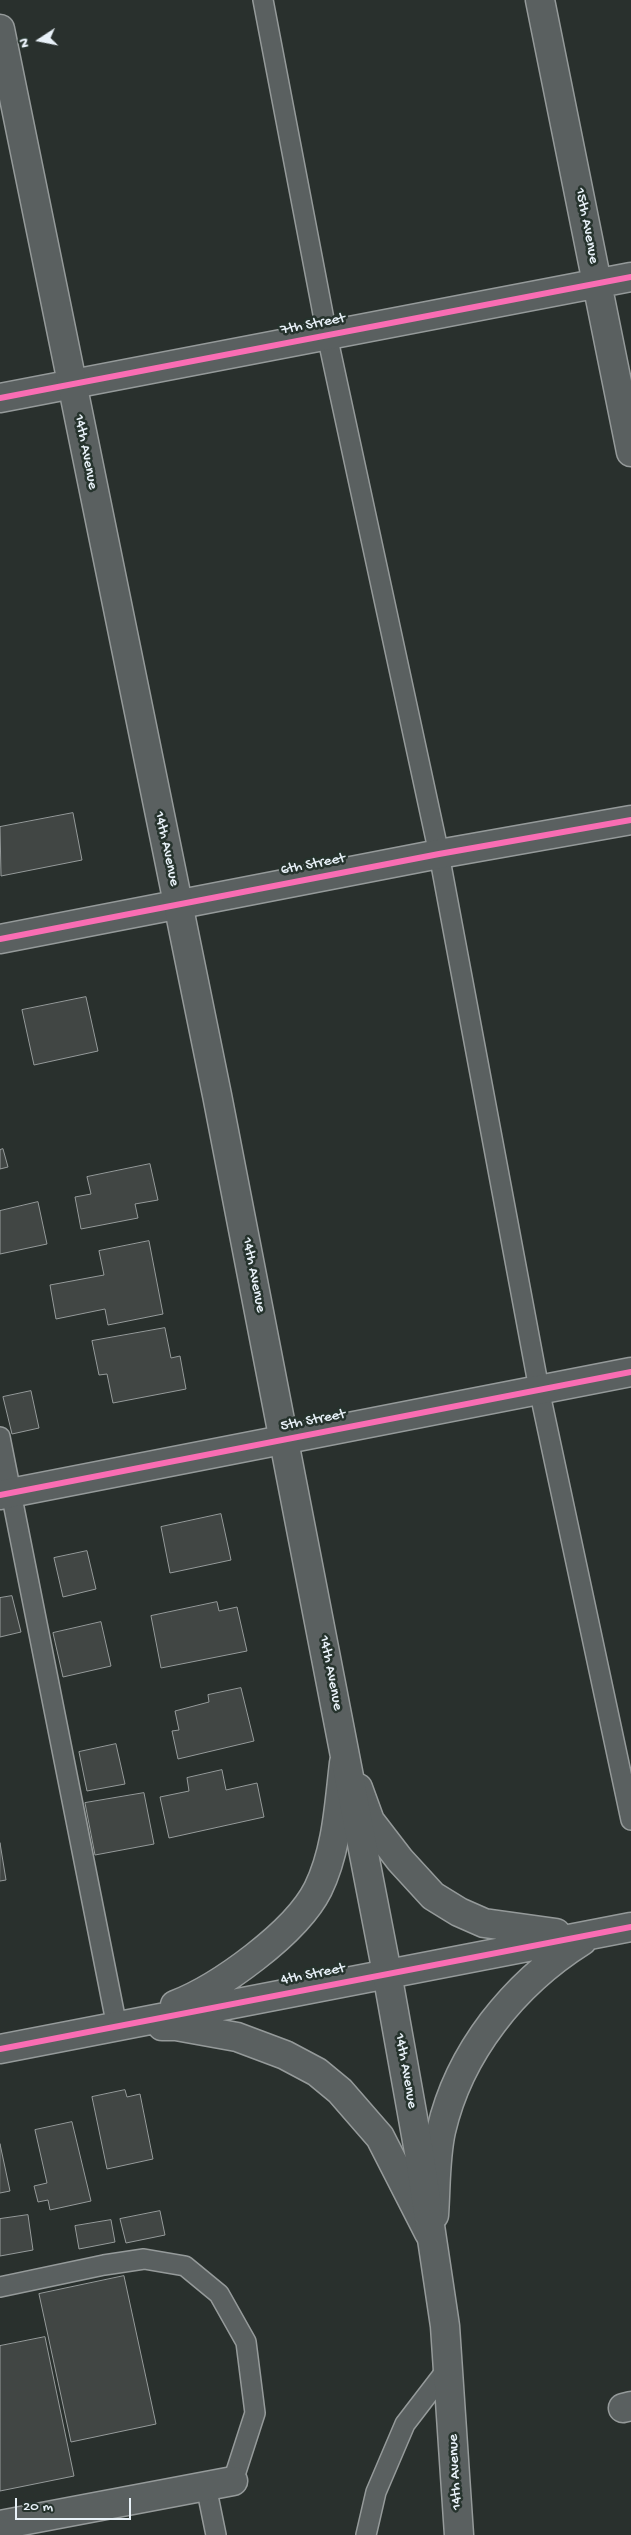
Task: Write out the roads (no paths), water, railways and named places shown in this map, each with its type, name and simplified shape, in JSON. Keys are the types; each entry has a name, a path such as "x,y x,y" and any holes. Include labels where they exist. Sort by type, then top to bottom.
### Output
{"street":[{"name":"15th Avenue","path":"540,0 631,452"},
{"name":"14th Avenue","path":"0,29 219,1105 285,1439 420,2152 445,2326 459,2532"},
{"name":"7th Street","path":"0,398 631,277"},
{"name":"6th Street","path":"0,939 439,854 631,820"},
{"name":"5th Street","path":"6,1494 631,1372"},
{"path":"345,1754 370,1821 400,1860 433,1896 459,1912 484,1923 522,1930 590,1935"},
{"path":"117,2027 196,1997 264,1951 295,1918 317,1890 335,1837 345,1754"},
{"name":"4th Street","path":"0,2049 631,1927"},
{"path":"432,2239 441,2132 460,2073 500,2012 531,1978 561,1954 590,1935"},
{"path":"117,2027 176,2026 237,2037 285,2055 317,2072 340,2091 380,2137 432,2239"},
{"path":"0,2525 233,2481"}],"lane":[{"path":"263,0 327,335 439,854 539,1389 631,1820"},
{"path":"0,1437 6,1494 117,2027"},
{"path":"0,2287 104,2265 144,2259 185,2266 219,2294 246,2342 255,2413 233,2481"},
{"path":"366,2535 376,2492 405,2424 448,2368"},
{"path":"206,2486 216,2535"}]}
